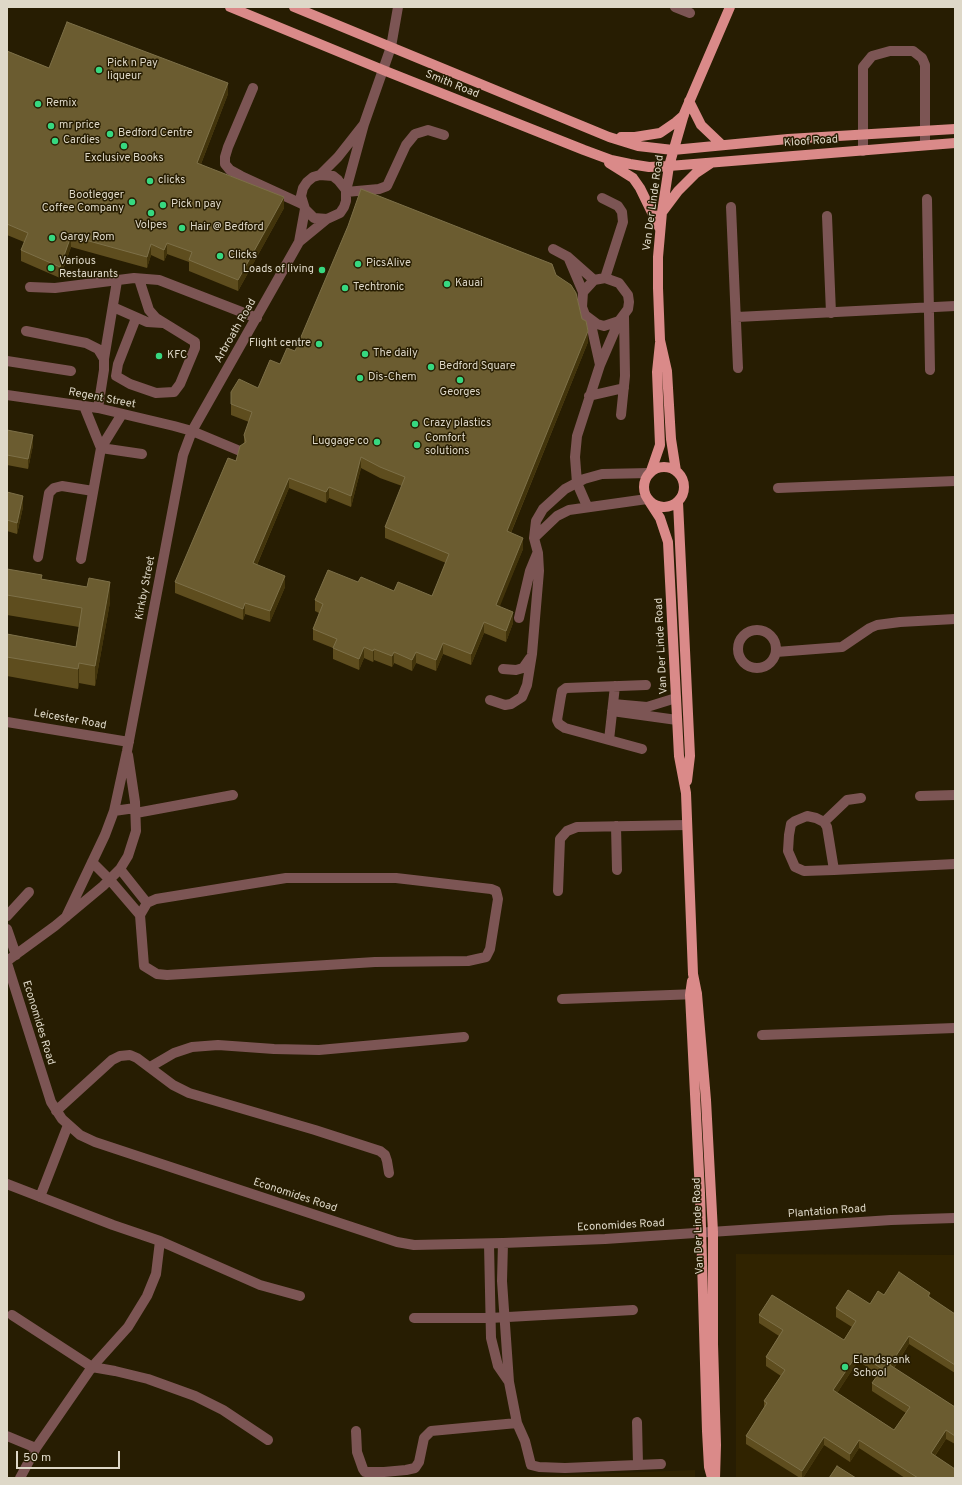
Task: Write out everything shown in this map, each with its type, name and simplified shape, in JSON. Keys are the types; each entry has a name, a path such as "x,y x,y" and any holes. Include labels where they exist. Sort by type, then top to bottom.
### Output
{"main road":[{"name":"Smith Road","path":"230,7 382,70 611,160 649,168 669,166"},
{"name":"Smith Road","path":"294,7 609,137 638,146 673,150"},
{"name":"Van Der Linde Road","path":"650,472 660,445 657,372 660,340 658,280 660,231 669,166 684,114 730,7"},
{"path":"689,101 701,125 722,145"},
{"path":"609,137 635,138 654,135 668,128 684,114"},
{"name":"Kloof Road","path":"673,150 862,134 955,129"},
{"name":"Kloof Road","path":"669,166 955,143"},
{"path":"584,150 622,170 633,178 640,188 660,231"},
{"path":"662,212 678,191 696,173 712,162"},
{"name":"Van Der Linde Road","path":"660,340 667,371 671,439 676,471"},
{"path":"663,467 676,471 680,475 684,486 682,498 678,502 666,508 654,505 648,500 643,488 650,472 663,467"},
{"name":"Van Der Linde Road","path":"648,500 660,518 668,542 679,756 686,793"},
{"name":"Van Der Linde Road","path":"678,502 690,756 686,793 706,1431 709,1467 713,1478"},
{"name":"Van Der Linde Road","path":"693,995 706,1100 713,1232 713,1344 716,1444 713,1478"}],"street":[{"path":"253,88 228,148 225,157 225,164 230,170 241,176 303,206 314,218 327,220 340,213 346,200 346,191 364,124 391,47 398,7"},
{"path":"675,7 690,13"},
{"path":"863,151 863,66 872,56 890,51 913,51 922,58 925,65 925,145"},
{"path":"320,175 352,140 364,124"},
{"path":"346,191 379,189 387,186 406,145 416,134 428,130 444,134"},
{"path":"303,206 303,188 313,177 320,175 333,176 346,191"},
{"path":"602,198 618,206 622,212 623,222 605,278"},
{"path":"927,199 930,370"},
{"name":"Arbroath Road","path":"192,430 299,242 303,206"},
{"path":"731,207 737,317 738,368"},
{"path":"828,216 831,313"},
{"name":"Arbroath Road","path":"299,242 327,220"},
{"path":"553,249 568,257 594,280"},
{"path":"568,257 583,292 582,308 590,320 600,365"},
{"path":"583,292 594,280 605,278 619,283 624,288 629,302 600,365 577,436 575,457 577,483 586,506"},
{"path":"136,318 118,364 116,376 130,384 156,393 174,392 177,389 196,344 192,339 163,323 150,310 139,279"},
{"path":"30,287 55,288 139,279 159,280 257,318"},
{"path":"98,408 104,370 104,359 117,281"},
{"path":"737,317 955,306"},
{"path":"113,307 136,318 151,323 163,323"},
{"path":"590,320 604,326 622,318"},
{"path":"621,415 624,388 622,318"},
{"path":"26,331 93,345 104,359"},
{"path":"7,361 71,371"},
{"path":"589,396 624,388"},
{"name":"Regent Street","path":"7,396 98,408 192,430 240,451"},
{"path":"84,406 101,448"},
{"path":"81,559 101,448 122,414"},
{"name":"Kirkby Street","path":"66,917 105,836 114,811 128,747 183,456 192,430"},
{"path":"101,448 142,454"},
{"path":"490,700 505,705 511,704 522,697 527,685 532,654 539,571 538,553 534,538 536,522 543,509 565,489 602,474 650,472"},
{"path":"778,488 955,481"},
{"path":"38,557 49,493 54,488 62,486 93,491"},
{"path":"534,538 557,516 569,510 586,506 648,500"},
{"path":"519,618 530,571 538,553"},
{"path":"776,652 842,647 877,625 900,622 955,620"},
{"path":"503,669 516,670 523,668 532,654"},
{"path":"642,749 565,728 556,720 562,691 566,688 646,685"},
{"path":"609,740 615,686"},
{"path":"612,708 647,707 676,698"},
{"path":"612,708 677,720"},
{"name":"Leicester Road","path":"7,722 128,747"},
{"name":"Kirkby Street","path":"7,962 66,917 110,880 120,869 128,856 134,840 136,810 128,747"},
{"path":"114,811 136,810 233,795"},
{"path":"920,796 955,795"},
{"path":"824,822 847,800 861,798"},
{"path":"834,870 827,827 824,822 807,816 794,821 791,824 788,851 795,867 804,871 834,870 955,864"},
{"path":"558,891 560,840 567,831 577,827 687,825"},
{"path":"616,826 616,870"},
{"path":"92,862 110,880 140,916"},
{"path":"120,869 147,903"},
{"path":"286,878 396,878 478,886 496,891 498,899 490,949 486,957 468,961 382,961 158,974 144,966 140,916 147,903 156,899 286,878"},
{"path":"7,916 29,892"},
{"path":"7,929 16,955"},
{"name":"Economides Road","path":"7,962 46,1091 56,1111 68,1126 95,1142 397,1242 414,1245 489,1244 700,1233"},
{"path":"562,999 693,995"},
{"path":"762,1035 955,1028"},
{"path":"150,1067 174,1052 218,1045 274,1049 319,1050 464,1037"},
{"path":"56,1111 112,1060 120,1056 130,1055 150,1067 172,1086 189,1093 315,1130 380,1151 385,1155 388,1161 389,1173"},
{"path":"40,1197 68,1126"},
{"path":"7,1184 160,1241 260,1285 300,1296"},
{"name":"Plantation Road","path":"700,1233 891,1220 955,1218"},
{"path":"20,1478 36,1448 92,1367 128,1328 147,1296 156,1274 160,1241"},
{"path":"503,1243 504,1318 509,1382 517,1423 525,1441 531,1465 539,1467 565,1468 661,1464"},
{"path":"489,1244 491,1338 498,1366 509,1382"},
{"path":"414,1318 504,1318 633,1310"},
{"path":"12,1314 92,1367 115,1371 148,1380 195,1396 223,1410 268,1440"},
{"path":"637,1422 638,1464"},
{"path":"356,1430 357,1452 365,1472 384,1472 415,1468 419,1462 424,1438 431,1431 517,1423"},
{"path":"7,1436 36,1448"}],"shaded area":[{"name":"Elandspank School","path":"736,1254 955,1255 955,1478 736,1478"},
{"path":"695,1470 695,1478 488,1478"}],"building":[{"name":"Bedford Centre","path":"67,22 228,83 197,163 284,197 238,280 189,260 192,252 167,243 164,250 151,244 147,257 71,236 60,267 21,250 28,233 7,224 7,51 49,68"},
{"name":"Bedford Square","path":"361,189 552,264 556,275 571,285 576,293 582,319 586,321 588,331 507,531 523,538 496,605 513,612 506,631 484,622 471,654 443,643 436,660 416,652 412,660 394,652 392,656 364,647 359,659 333,648 337,639 313,629 323,604 315,600 328,570 358,582 361,577 394,591 398,582 432,596 449,554 385,527 405,477 380,467 361,457 351,496 329,487 326,492 289,478 253,563 285,576 270,611 245,603 243,609 175,582 228,458 236,461 240,446 246,442 244,435 252,412 231,404 231,392 239,379 258,388 270,360 280,364 287,348 295,351 348,226"},
{"path":"7,430 33,435 28,459 7,455"},
{"path":"7,492 23,496 17,523 7,520"},
{"path":"7,569 42,575 41,579 87,587 89,578 110,582 95,666 79,663 78,669 7,657 7,634 76,647 82,608 7,595"},
{"path":"899,1272 930,1293 928,1296 955,1314 955,1365 909,1336 890,1365 955,1407 955,1436 946,1430 931,1453 955,1469 955,1478 918,1478 859,1440 850,1454 824,1437 802,1471 746,1436 767,1403 764,1401 785,1370 766,1357 783,1330 759,1315 772,1295 844,1340 856,1321 836,1308 848,1290 870,1304 878,1291 884,1295","holes":["858,1353 882,1369 872,1383 910,1407 894,1430 833,1390"]},
{"path":"837,1466 856,1478 829,1478"}],"place":[{"name":"Pick n Pay liqueur","path":"99,70"},
{"name":"Remix","path":"38,104"},
{"name":"mr price","path":"51,126"},
{"name":"Bedford Centre","path":"110,134"},
{"name":"Cardies","path":"55,141"},
{"name":"Exclusive Books","path":"124,146"},
{"name":"clicks","path":"150,181"},
{"name":"Bootlegger Coffee Company","path":"132,202"},
{"name":"Pick n pay","path":"163,205"},
{"name":"Volpes","path":"151,213"},
{"name":"Hair @ Bedford","path":"182,228"},
{"name":"Gargy Rom","path":"52,238"},
{"name":"Clicks","path":"220,256"},
{"name":"PicsAlive","path":"358,264"},
{"name":"Various Restaurants","path":"51,268"},
{"name":"Loads of living","path":"322,270"},
{"name":"Kauai","path":"447,284"},
{"name":"Techtronic","path":"345,288"},
{"name":"Flight centre","path":"319,344"},
{"name":"The daily","path":"365,354"},
{"name":"KFC","path":"159,356"},
{"name":"Bedford Square","path":"431,367"},
{"name":"Dis-Chem","path":"360,378"},
{"name":"Georges","path":"460,380"},
{"name":"Crazy plastics","path":"415,424"},
{"name":"Luggage co","path":"377,442"},
{"name":"Comfort solutions","path":"417,445"},
{"name":"Elandspank School","path":"845,1367"}]}
